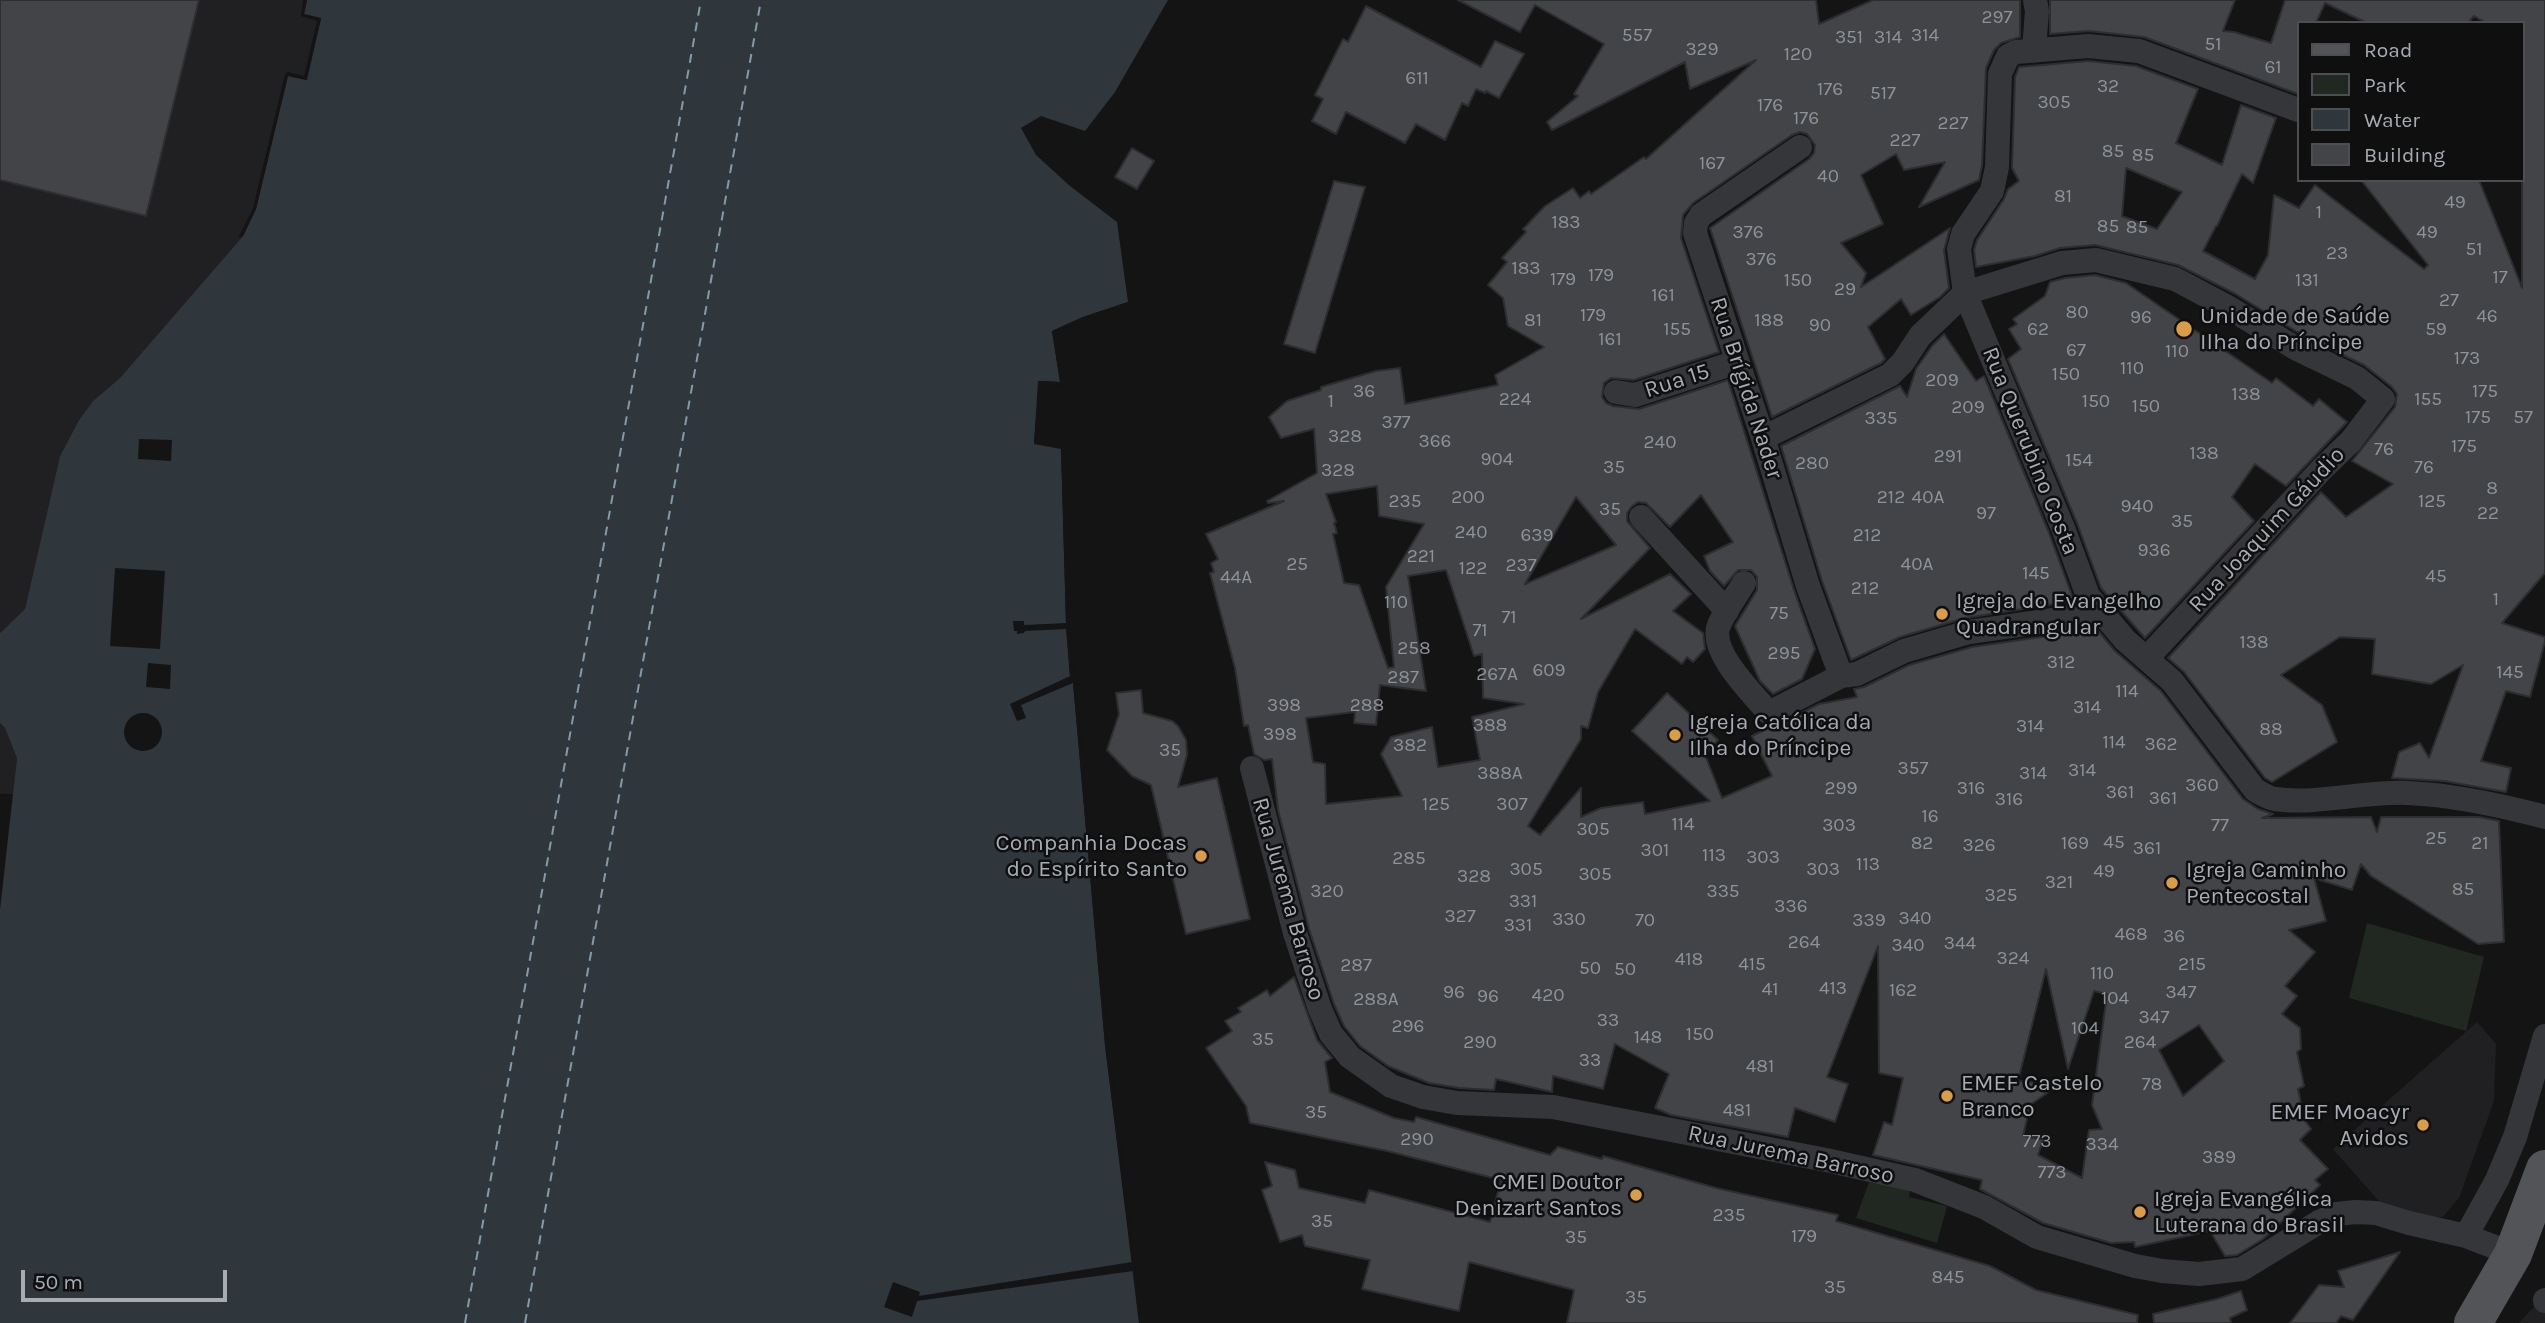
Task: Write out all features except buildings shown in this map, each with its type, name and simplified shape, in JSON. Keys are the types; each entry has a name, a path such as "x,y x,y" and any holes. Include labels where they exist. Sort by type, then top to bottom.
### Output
{"main road":[{"path":"2473,1323 2513,1254 2545,1169"}],"street":[{"path":"2035,0 2037,11 2034,49 2088,46 2139,51 2296,109"},
{"name":"Rua Querubino Costa","path":"2034,49 2008,56 2000,74 1997,167 1992,191 1964,233 1959,249 1965,293 2063,528 2088,596 2125,640 2172,681 2255,789 2272,799 2388,792 2439,794 2509,807 2545,817"},
{"name":"Rua Brígida Nader","path":"1800,147 1702,215 1696,223 1695,233 1763,438 1808,586 1841,676"},
{"name":"Rua Joaquim Gáudio","path":"1965,293 2062,263 2096,260 2175,279 2297,349 2357,377 2383,399 2351,441 2147,658"},
{"path":"1763,438 1890,375 1903,362 1920,336 1965,293"},
{"name":"Rua 15","path":"1616,392 1635,395 1737,362"},
{"path":"1641,517 1727,611"},
{"path":"1744,583 1718,627 1717,637 1720,652 1769,713 1841,676 1857,674 1904,651 1969,632 2099,610"},
{"name":"Rua Jurema Barroso","path":"1252,768 1295,933 1320,1009 1331,1034 1350,1057 1391,1086 1423,1097 1457,1103 1553,1107 1915,1180 1984,1207 2036,1237 2135,1266 2162,1271 2199,1274 2242,1269 2319,1222 2337,1214 2355,1212 2376,1213 2466,1236 2513,1254"},
{"path":"2466,1236 2506,1158 2545,1036"}],"shaded area":[{"path":"0,0 307,0 304,14 321,19 306,80 243,236 120,378 93,401 79,420 60,456 25,609 0,633"},
{"path":"0,723 5,728 17,757 13,794 0,794"},
{"name":"EMEF Moacyr Avidos","path":"2477,1022 2496,1044 2494,1101 2459,1198 2443,1217 2391,1215 2333,1149"},
{"path":"2545,1295 2545,1323 2519,1323"}],"green space":[{"path":"2367,923 2484,957 2466,1031 2349,998"},
{"path":"1869,1182 1910,1190 1909,1197 1947,1206 1937,1243 1856,1218"}],"water":[{"path":"307,0 1168,0 1115,92 1085,131 1041,116 1021,128 1036,155 1070,186 1117,222 1128,302 1052,331 1060,382 1039,381 1034,443 1061,448 1070,676 1073,682 1105,1045 1139,1323 0,1323 0,910 17,758 5,728 0,723 0,633 25,609 60,456 79,420 93,401 120,378 243,236 256,209 288,76 307,80 321,18 304,14"}],"pier":[{"path":"303,0 307,0 304,14 321,19 306,80 288,76 256,209 243,236 238,238 253,208 285,74 288,72 304,76 317,21 301,16"},
{"path":"1128,302 1129,306 1084,320 1056,333 1064,383 1060,386 1042,385 1038,441 1062,445 1064,448 1069,623 1108,1045 1142,1323 1139,1323 1133,1271 917,1301 912,1317 884,1307 893,1282 920,1292 919,1296 1132,1262 1105,1045 1073,683 1021,705 1026,718 1017,721 1010,704 1070,676 1066,629 1025,631 1017,634 1013,621 1024,621 1024,625 1066,623 1061,449 1034,444 1038,381 1060,382 1052,331"},
{"path":"139,439 172,440 171,461 138,459"},
{"path":"115,568 165,571 160,649 110,646"},
{"path":"148,663 171,665 170,689 146,687"},
{"path":"143,713 156,719 162,732 156,745 143,751 130,745 124,732 130,719"}],"ferry route":[{"path":"465,1323 701,0"},
{"path":"525,1323 761,0"}],"place":[{"name":"Unidade de Saúde Ilha do Príncipe","path":"2184,329"},
{"name":"Igreja do Evangelho Quadrangular","path":"1942,614"},
{"name":"Igreja Católica da Ilha do Príncipe","path":"1675,735"},
{"name":"Companhia Docas do Espírito Santo","path":"1201,856"},
{"name":"Igreja Caminho Pentecostal","path":"2172,883"},
{"name":"EMEF Castelo Branco","path":"1947,1096"},
{"name":"EMEF Moacyr Avidos","path":"2423,1125"},
{"name":"CMEI Doutor Denizart Santos","path":"1636,1195"},
{"name":"Igreja Evangélica Luterana do Brasil","path":"2140,1212"}]}
